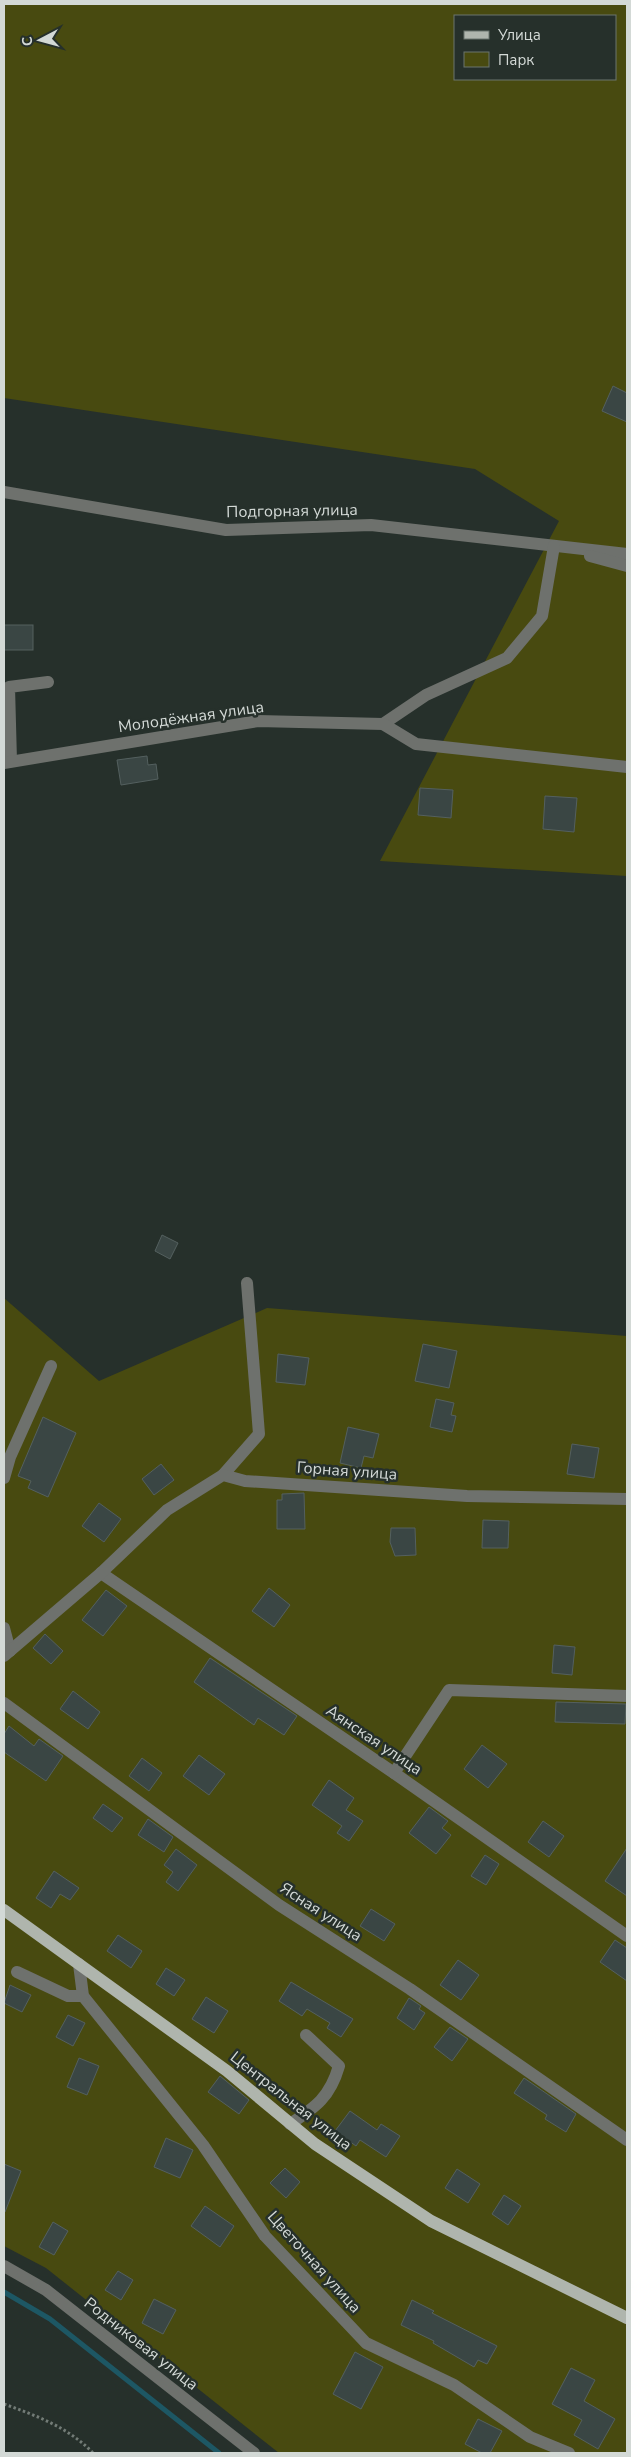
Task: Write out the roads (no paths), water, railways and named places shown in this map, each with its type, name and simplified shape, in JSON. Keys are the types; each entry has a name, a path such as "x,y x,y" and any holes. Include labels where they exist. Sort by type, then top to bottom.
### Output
{"main road":[{"name":"Центральная улица","path":"4,1910 227,2071 315,2144 431,2221 627,2318"}],"street":[{"name":"Подгорная улица","path":"4,492 226,530 371,525 554,546"},
{"path":"554,546 627,554"},
{"path":"554,546 627,566"},
{"path":"554,546 542,616 507,658 426,695 383,724 416,744 627,768"},
{"path":"7,762 6,687 48,682"},
{"name":"Молодёжная улица","path":"7,762 258,721 383,724"},
{"path":"7,1654 101,1573 167,1510 223,1475 259,1434 247,1283"},
{"path":"4,1478 10,1457 50,1366"},
{"name":"Горная улица","path":"223,1475 245,1481 466,1496 627,1499"},
{"name":"Аянская улица","path":"101,1573 394,1773 627,1936"},
{"path":"4,1628 7,1654"},
{"path":"394,1773 449,1690 627,1696"},
{"name":"Ясная улица","path":"4,1702 279,1905 410,1989 627,2140"},
{"path":"17,1972 68,1996 83,1996 79,1964"},
{"name":"Цветочная улица","path":"83,1996 203,2146 265,2236 366,2343 454,2385 530,2437 569,2453"},
{"path":"290,2124 317,2106 334,2084 339,2066 306,2035"},
{"name":"Родниковая улица","path":"4,2266 46,2290 254,2453"}],"waterway":[{"path":"4,2292 50,2319 219,2453"}]}
